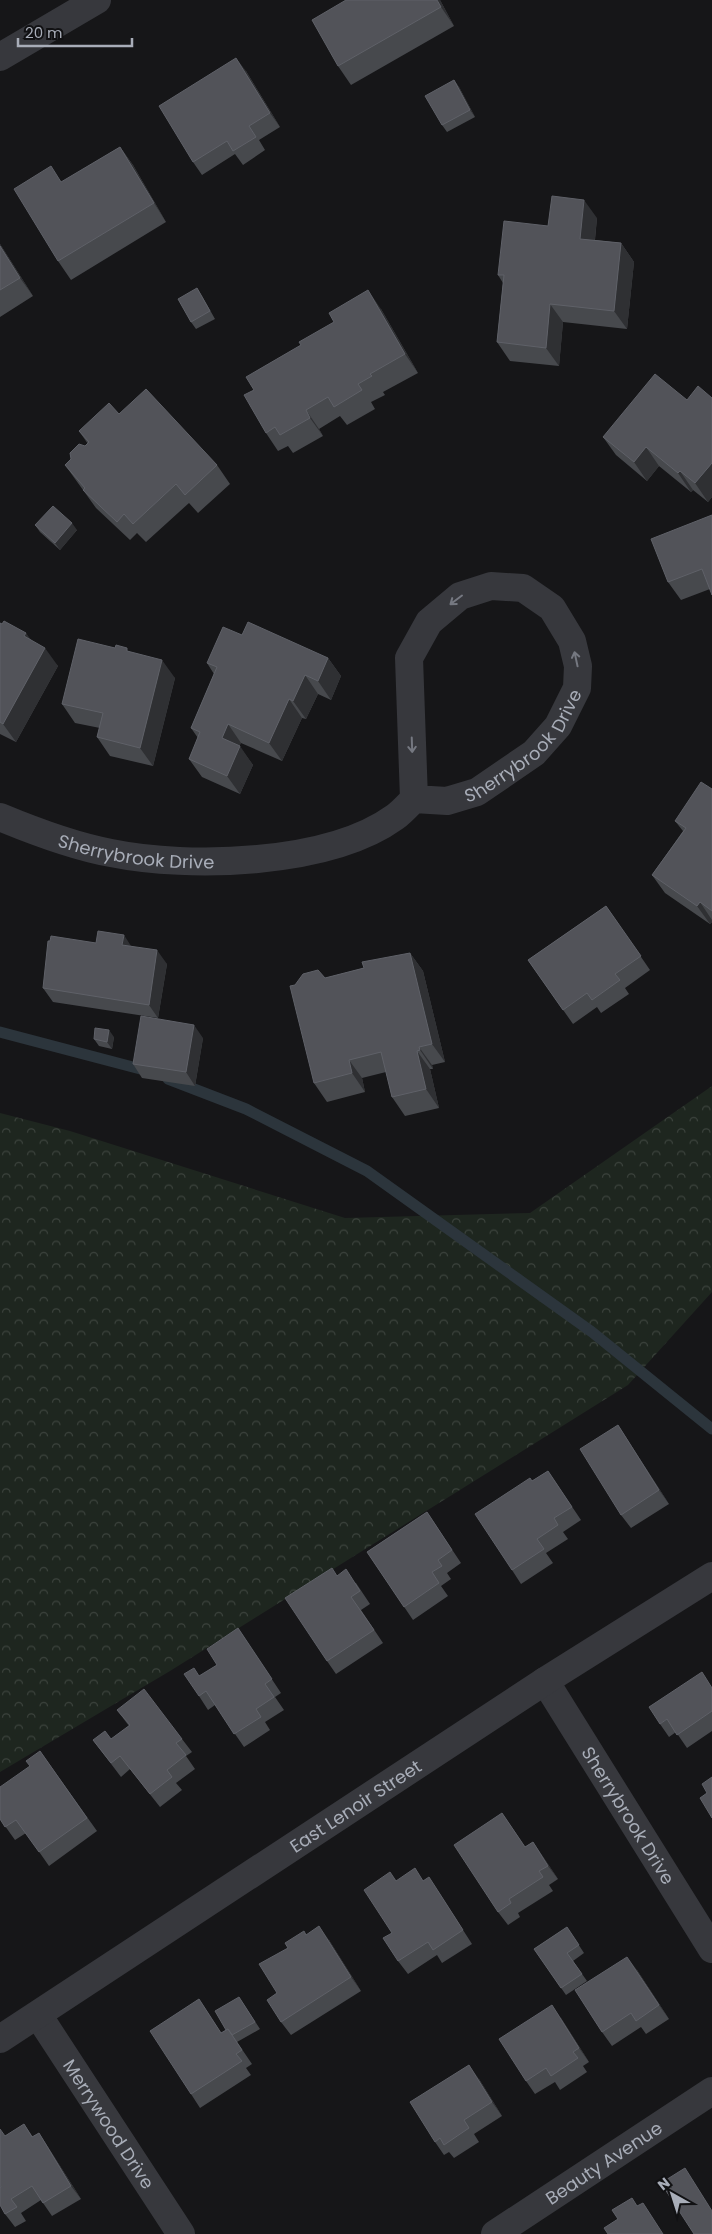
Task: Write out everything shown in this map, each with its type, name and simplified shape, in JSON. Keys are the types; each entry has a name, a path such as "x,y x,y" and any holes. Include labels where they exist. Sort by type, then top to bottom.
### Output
{"street":[{"path":"0,57 97,0"},
{"name":"Sherrybrook Drive","path":"0,817 37,832 111,853 167,862 238,861 301,853 357,837 395,817 414,799 447,801 476,792 534,753 558,726 577,688 578,666 572,641 552,608 523,588 491,586 460,596 429,622 409,658 414,799"},
{"name":"East Lenoir Street","path":"0,2039 545,1680 712,1576"},
{"name":"Sherrybrook Drive","path":"545,1680 712,1949"},
{"name":"Merrywood Drive","path":"38,2015 181,2234"},
{"name":"Beauty Avenue","path":"495,2234 712,2091"}],"green space":[{"path":"712,1086 712,1292 628,1385 170,1671 0,1772 0,1113 70,1131 345,1218 530,1213"}],"building":[{"path":"346,0 437,0 441,7 338,66 312,20"},
{"path":"236,58 270,113 249,126 256,137 233,151 227,141 193,162 159,106"},
{"path":"454,80 470,110 442,125 425,96"},
{"path":"120,147 154,203 58,261 14,189 51,166 61,182"},
{"path":"552,196 584,200 580,239 621,243 614,311 550,304 546,348 497,342 504,275 498,275 504,221 548,226"},
{"path":"0,246 20,278 0,290"},
{"path":"197,288 210,311 191,322 178,299"},
{"path":"368,290 405,354 370,374 372,376 358,384 362,390 334,407 328,397 306,410 310,418 280,435 275,427 266,433 244,395 254,390 246,377 301,345 299,342 334,322 329,313"},
{"path":"655,374 687,400 698,386 712,398 712,463 695,483 680,471 678,473 646,447 634,462 603,437"},
{"path":"146,389 217,465 185,495 176,484 133,524 124,514 117,522 83,490 85,488 65,465 71,459 70,453 79,444 85,446 89,442 79,431 109,403 119,414"},
{"path":"53,506 72,523 55,543 35,525"},
{"path":"712,515 712,595 702,569 668,582 651,539"},
{"path":"4,621 26,633 24,636 45,648 3,724 0,722 0,623 2,624"},
{"path":"248,622 328,658 318,681 305,675 293,701 289,699 269,743 228,724 222,738 240,746 227,776 189,759 200,732 191,728 217,667 207,663 223,627 242,635"},
{"path":"78,639 115,648 116,645 127,648 127,651 162,660 140,748 97,737 103,713 62,704"},
{"path":"701,782 712,789 712,911 700,902 697,906 652,875 686,828 675,821"},
{"path":"606,906 641,956 615,974 620,980 592,1000 587,993 563,1010 528,960"},
{"path":"98,931 124,935 122,945 157,950 149,1005 43,988 48,941 50,941 51,936 96,943"},
{"path":"410,953 432,1044 419,1047 420,1050 417,1051 426,1089 392,1097 381,1052 349,1060 352,1073 314,1083 290,986 295,985 303,974 318,970 325,978 364,968 362,962"},
{"path":"141,1016 194,1025 186,1072 133,1064"},
{"path":"95,1028 109,1030 107,1042 94,1039"},
{"path":"618,1425 659,1490 621,1515 580,1449"},
{"path":"548,1471 572,1507 554,1518 558,1525 537,1539 544,1549 512,1570 475,1514 530,1478 532,1481"},
{"path":"427,1512 452,1550 438,1560 442,1566 432,1572 439,1583 404,1607 367,1552"},
{"path":"332,1568 337,1576 346,1569 360,1591 351,1597 374,1630 327,1661 285,1598"},
{"path":"238,1628 272,1679 265,1684 274,1697 256,1709 261,1717 234,1734 206,1691 199,1696 184,1674 194,1668 199,1676 217,1665 207,1649"},
{"path":"702,1672 712,1688 712,1711 677,1735 667,1719 660,1724 649,1707"},
{"path":"144,1689 182,1739 176,1743 186,1755 167,1770 172,1777 150,1794 120,1756 111,1763 93,1740 105,1731 111,1739 130,1725 117,1710"},
{"path":"40,1751 87,1818 39,1852 16,1820 5,1827 0,1819 0,1787 30,1766 26,1761"},
{"path":"712,1777 712,1818 700,1798 707,1793 702,1784"},
{"path":"502,1813 525,1847 533,1842 548,1866 539,1871 543,1877 509,1899 511,1903 498,1912 454,1845"},
{"path":"415,1868 423,1881 429,1877 463,1930 433,1950 428,1942 398,1961 383,1938 392,1933 364,1890 390,1872 396,1881"},
{"path":"319,1926 351,1977 281,2022 267,2000 277,1993 259,1964 288,1948 285,1943 304,1931 306,1935"},
{"path":"567,1927 579,1945 567,1953 582,1974 561,1988 534,1949"},
{"path":"627,1957 659,2005 636,2021 631,2013 602,2032 575,1990"},
{"path":"239,1997 255,2022 232,2035 228,2029 226,2030 215,2011"},
{"path":"199,1999 221,2033 228,2029 242,2050 236,2054 242,2061 191,2094 150,2031"},
{"path":"552,2005 579,2048 573,2052 578,2058 551,2076 546,2068 526,2081 499,2039"},
{"path":"469,2065 492,2102 464,2120 469,2128 444,2145 440,2138 435,2142 410,2102"},
{"path":"24,2124 32,2137 39,2133 71,2186 43,2203 32,2186 11,2199 17,2207 5,2214 0,2205 0,2129 5,2136"},
{"path":"685,2168 712,2211 712,2234 694,2234 661,2183"},
{"path":"632,2198 637,2206 643,2203 663,2234 608,2234 604,2228 618,2219 612,2210"}],"waterway":[{"path":"0,1032 148,1071"},
{"path":"168,1079 246,1109 367,1171 592,1332 712,1429"}]}
